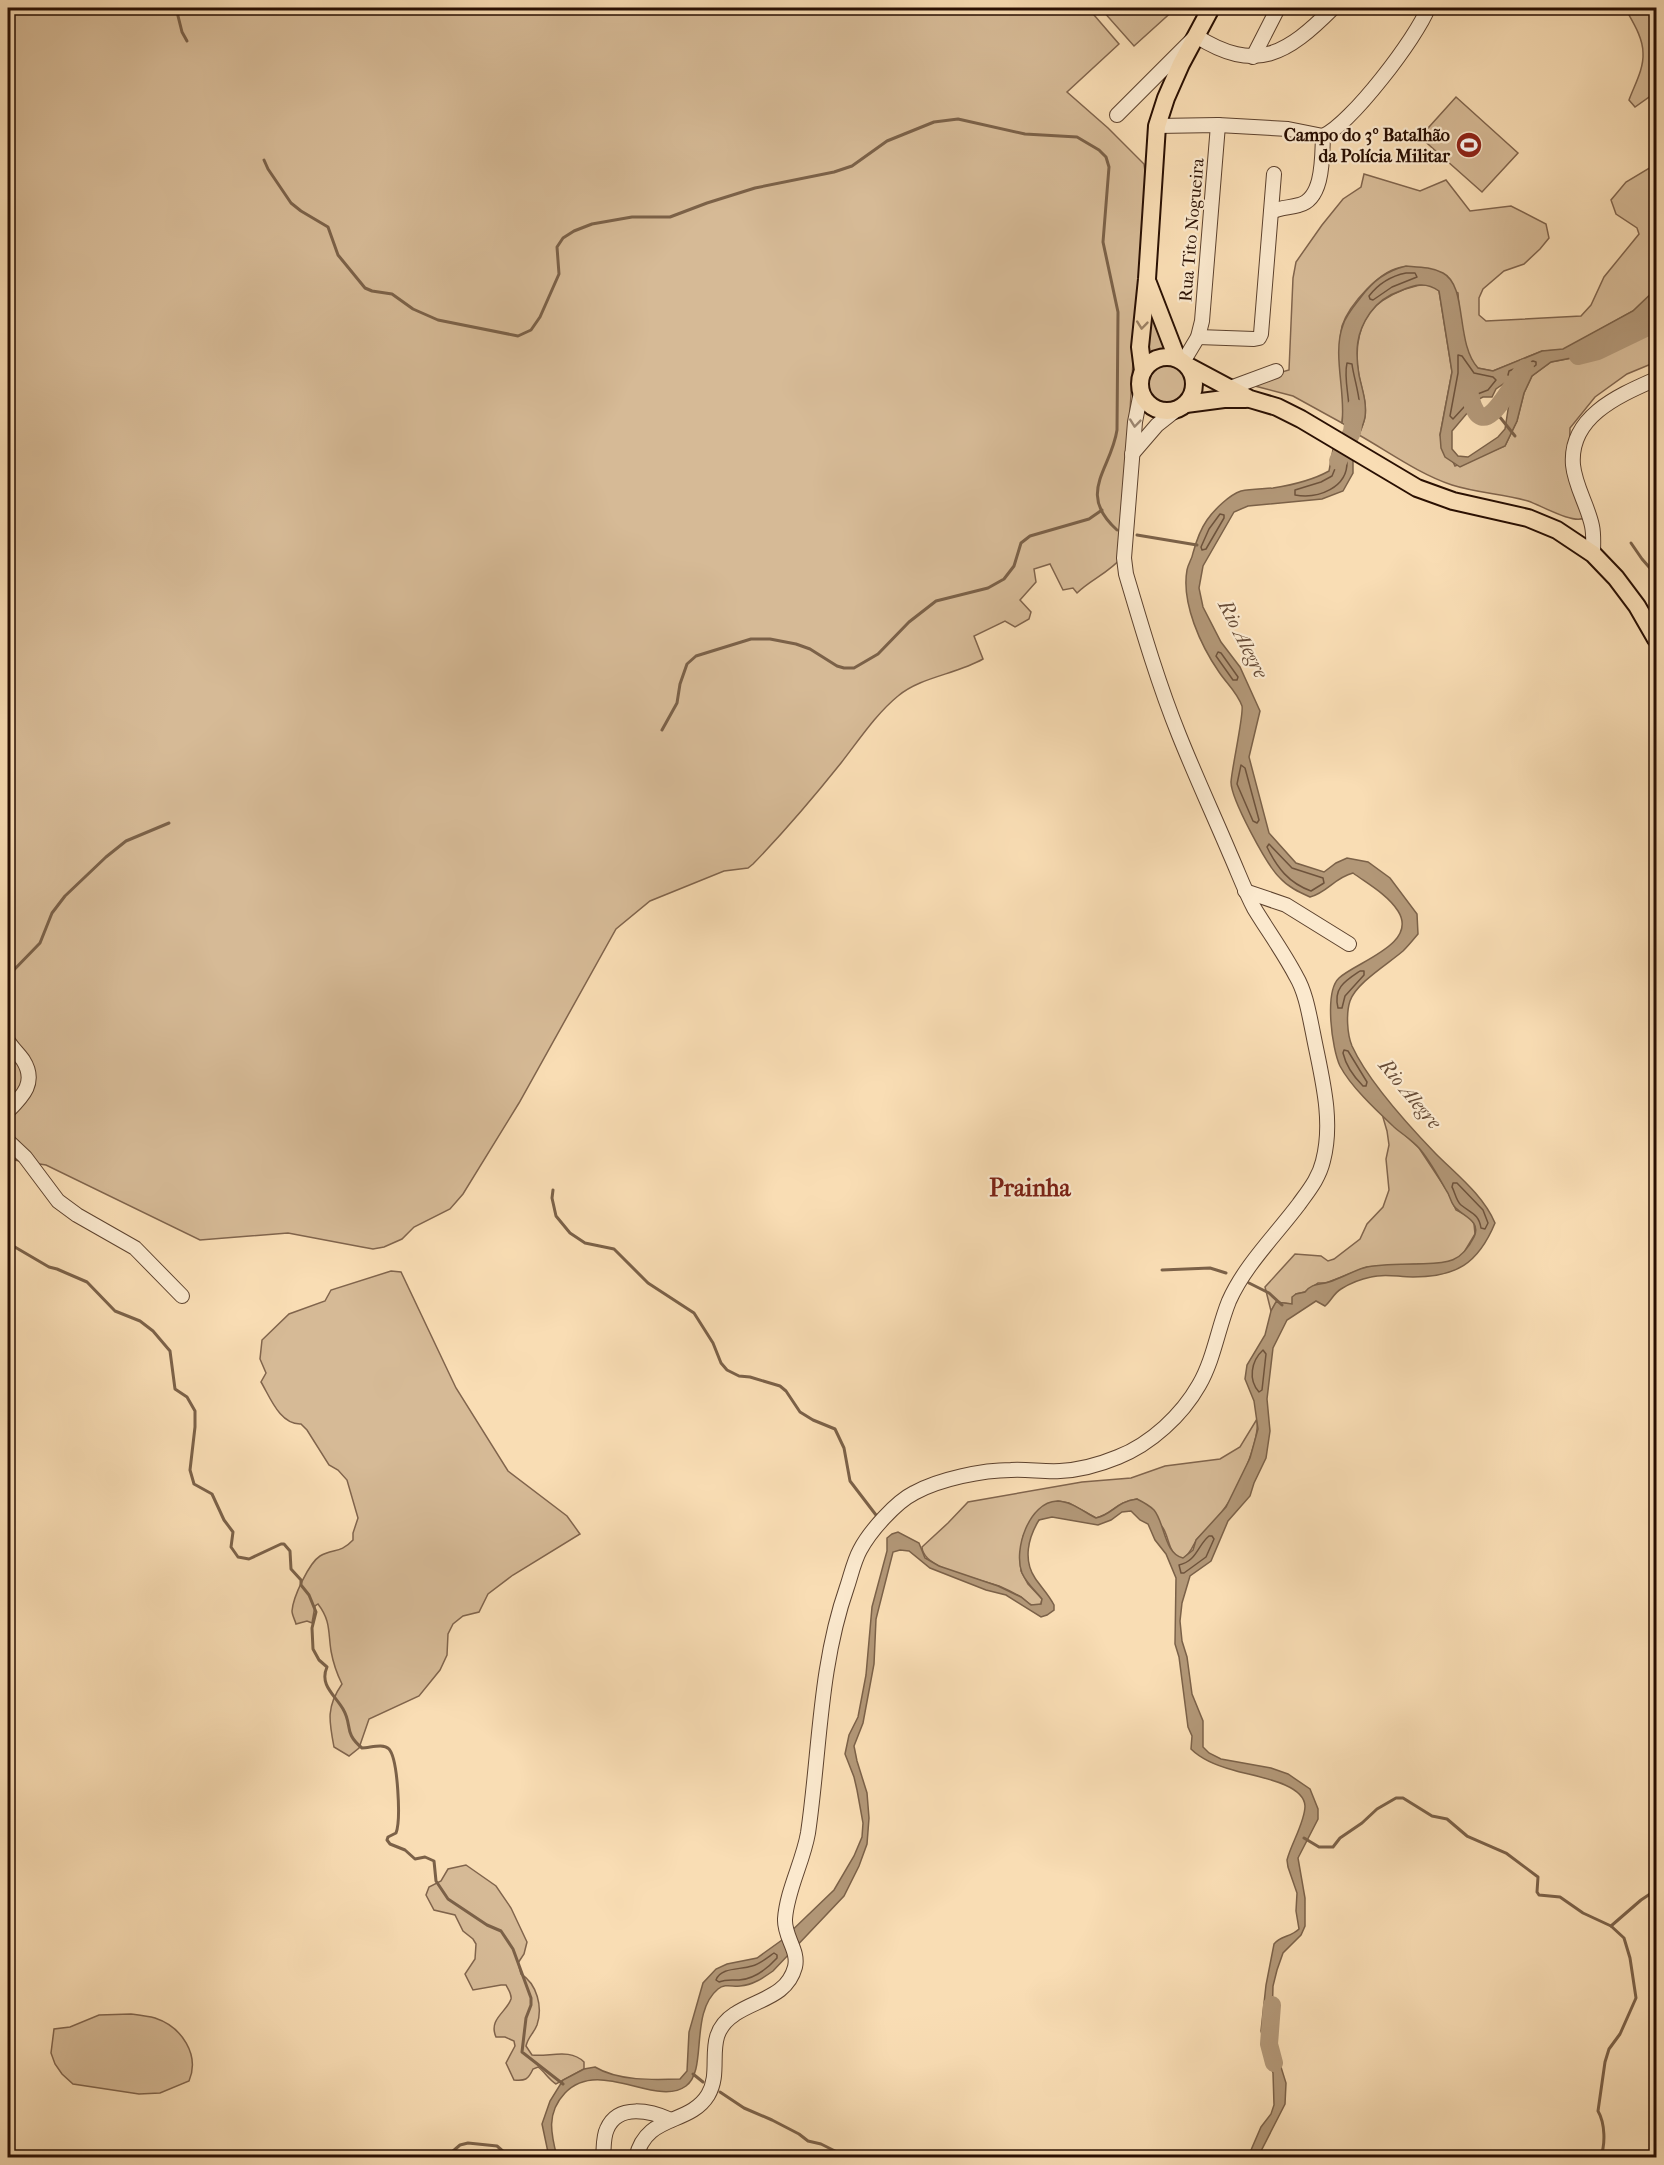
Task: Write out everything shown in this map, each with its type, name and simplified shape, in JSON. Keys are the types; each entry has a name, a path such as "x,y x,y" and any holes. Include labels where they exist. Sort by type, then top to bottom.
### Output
{"main road":[{"path":"1211,8 1166,98 1157,126 1147,279 1140,346 1143,372 1141,392 1145,400 1159,410 1224,399 1250,399"},
{"path":"1147,279 1183,363 1195,384 1194,390 1181,407"},
{"path":"1143,372 1156,360 1164,357 1183,363 1250,399 1277,407 1324,432 1417,488 1453,501 1528,518 1557,530 1593,554 1637,606 1656,639"}],"street":[{"path":"1253,57 1278,8"},
{"path":"1117,115 1196,36 1232,55 1253,57 1267,55 1303,36 1333,8"},
{"path":"1157,126 1218,125 1288,129 1313,136 1323,136 1339,126 1358,106 1414,34 1428,8"},
{"name":"Rua Tito Nogueira","path":"1198,337 1202,321 1218,125"},
{"path":"1271,212 1281,207 1300,205 1312,196 1322,171 1323,136"},
{"path":"1183,363 1198,337 1258,338 1261,334 1274,174"},
{"path":"1230,388 1276,371"},
{"path":"1593,554 1592,527 1573,465 1577,437 1587,422 1605,405 1656,380"},
{"path":"636,2157 644,2137 703,2102 710,2091 714,2043 721,2026 738,2012 768,1999 782,1989 794,1969 794,1952 785,1932 786,1909 807,1840 828,1656 841,1604 860,1550 888,1514 909,1495 920,1490 971,1474 1006,1470 1059,1472 1081,1468 1121,1456 1164,1428 1200,1385 1229,1301 1244,1274 1293,1212 1321,1169 1326,1146 1327,1105 1306,1001 1299,980 1245,891 1178,732 1126,574 1124,558 1132,454 1141,392"},
{"path":"1132,454 1157,425 1181,407"},
{"path":"1245,891 1286,905 1349,944"},
{"path":"8,1041 26,1066 30,1080 27,1091 8,1111"},
{"path":"8,1141 25,1157 58,1201 77,1215 135,1248 182,1296"},
{"path":"603,2157 607,2129 621,2114 628,2111 656,2113 670,2120"}],"shaded area":[{"path":"8,8 1088,8 1119,44 1067,92 1144,164 1149,200 1136,313 1121,558 1077,593 1073,588 1063,590 1050,564 1034,569 1036,582 1020,600 1031,612 1029,619 1015,627 1005,621 974,636 983,659 917,684 890,703 809,802 753,864 748,868 724,871 650,901 616,929 519,1103 463,1194 450,1209 414,1227 402,1239 384,1247 373,1249 288,1233 200,1240 46,1165 8,1159"},
{"path":"1105,8 1176,8 1134,46 1102,10"},
{"path":"1625,8 1656,8 1656,92 1635,107 1629,100 1642,65 1643,47 1637,29"},
{"name":"Campo do 3º Batalhão da Polícia Militar","path":"1456,97 1518,153 1482,192 1420,137"},
{"path":"1656,164 1656,289 1633,311 1563,350 1542,351 1493,371 1477,368 1464,342 1458,293 1404,267 1386,274 1367,289 1351,308 1342,326 1340,354 1342,423 1293,396 1255,386 1252,383 1255,380 1289,370 1293,278 1296,262 1343,199 1361,187 1364,174 1420,191 1446,180 1470,211 1511,206 1546,224 1549,238 1540,249 1524,264 1504,271 1483,289 1479,298 1479,315 1486,321 1581,316 1591,305 1604,277 1639,234 1637,228 1616,214 1611,200 1626,182"},
{"path":"1430,284 1439,291 1452,372 1440,435 1455,466 1505,446 1517,421 1524,393 1532,376 1551,362 1597,353 1656,315 1656,362 1627,374 1595,397 1570,428 1569,468 1584,518 1573,519 1528,501 1452,485 1416,469 1359,435 1365,412 1357,355 1363,325 1374,308 1388,297 1411,287"},
{"path":"1148,289 1172,351 1159,354 1145,364"},
{"path":"1167,360 1183,367 1190,383 1183,399 1167,406 1151,399 1144,383 1151,367"},
{"path":"1382,1114 1419,1148 1448,1192 1456,1210 1470,1217 1474,1224 1475,1234 1463,1254 1444,1264 1367,1267 1326,1283 1318,1283 1305,1292 1296,1294 1292,1304 1276,1302 1271,1311 1265,1287 1295,1254 1321,1256 1328,1261 1334,1259 1360,1239 1367,1224 1383,1207 1389,1190 1386,1159 1389,1145"},
{"path":"391,1271 401,1272 456,1388 508,1471 567,1516 580,1534 513,1575 488,1594 479,1612 463,1616 453,1624 448,1634 447,1655 440,1670 419,1696 369,1719 359,1748 349,1756 334,1747 332,1738 331,1707 342,1684 331,1651 325,1616 318,1604 315,1606 312,1623 307,1621 296,1624 292,1611 298,1589 311,1566 320,1556 340,1549 353,1540 358,1518 347,1480 338,1470 329,1465 307,1430 301,1424 287,1420 272,1402 261,1382 266,1373 260,1359 262,1340 289,1314 325,1301 331,1290"},
{"path":"1257,1419 1252,1452 1230,1501 1183,1559 1175,1554 1163,1528 1137,1499 1124,1503 1096,1518 1069,1503 1058,1501 1023,1536 1020,1556 1021,1571 1028,1584 1042,1599 1041,1604 1036,1606 999,1586 942,1568 925,1555 922,1547 968,1502 1082,1482 1131,1478 1165,1466 1220,1459 1240,1447"},
{"path":"466,1865 496,1886 511,1908 527,1942 524,1954 518,1963 521,1974 527,1978 535,1990 539,2004 539,2018 526,2046 532,2055 566,2054 584,2062 584,2069 556,2084 538,2067 533,2069 526,2079 514,2080 506,2063 515,2046 514,2041 505,2037 496,2037 494,2031 496,2020 509,2004 510,1992 506,1985 473,1990 465,1974 475,1959 476,1944 463,1931 455,1915 434,1910 426,1895 429,1887 441,1881 448,1869"},
{"path":"131,2014 165,2022 181,2035 192,2061 189,2081 160,2093 139,2094 73,2084 62,2074 51,2053 54,2029 70,2027 99,2015"}],"water":[{"path":"1406,266 1430,268 1443,273 1451,280 1456,290 1466,344 1471,357 1478,368 1493,371 1542,351 1563,349 1633,311 1656,289 1656,315 1597,353 1551,362 1532,376 1524,393 1517,421 1505,446 1460,467 1445,457 1441,448 1440,435 1452,372 1439,291 1429,286 1415,286 1387,297 1365,320 1359,335 1357,358 1365,401 1365,419 1359,435 1342,423 1339,348 1343,325 1351,310 1370,286 1380,277","holes":["1506,382 1512,384 1505,429 1498,437 1468,457 1458,456 1452,449 1452,431 1479,399 1492,397 1496,389"]},
{"path":"1334,444 1353,458 1353,473 1343,491 1322,499 1248,506 1234,512 1203,566 1199,588 1203,607 1221,642 1240,667 1260,711 1249,757 1269,833 1296,863 1324,872 1347,858 1368,862 1390,878 1417,914 1418,934 1403,951 1365,981 1353,994 1348,1011 1350,1041 1368,1074 1390,1103 1425,1143 1477,1194 1495,1223 1481,1249 1473,1258 1453,1271 1428,1276 1381,1275 1363,1279 1339,1291 1325,1306 1316,1301 1287,1320 1273,1348 1267,1399 1270,1431 1266,1458 1250,1496 1228,1521 1211,1561 1190,1576 1182,1603 1180,1621 1182,1641 1187,1657 1192,1694 1203,1721 1203,1747 1221,1759 1271,1768 1288,1774 1310,1789 1318,1809 1318,1819 1298,1858 1305,1898 1305,1926 1301,1935 1283,1953 1273,1986 1272,2020 1268,2032 1286,2083 1285,2104 1258,2157 1248,2157 1274,2105 1273,2073 1261,2031 1266,1985 1274,1944 1299,1929 1296,1911 1297,1893 1287,1860 1303,1819 1305,1806 1296,1791 1287,1786 1216,1764 1191,1749 1192,1736 1188,1727 1179,1657 1175,1644 1176,1578 1166,1554 1155,1540 1148,1524 1131,1511 1122,1512 1098,1525 1052,1517 1039,1520 1028,1549 1029,1564 1035,1578 1054,1605 1054,1610 1041,1617 1006,1595 986,1590 930,1568 909,1551 893,1552 876,1619 874,1664 863,1723 854,1746 867,1793 869,1818 867,1844 844,1896 773,1971 749,1984 721,1987 709,1999 701,2026 696,2067 693,2078 686,2086 674,2091 659,2091 610,2081 594,2080 579,2083 565,2093 555,2108 552,2132 557,2157 549,2157 542,2124 550,2101 563,2080 584,2069 595,2067 604,2072 625,2077 680,2079 687,2071 689,2032 703,1983 716,1969 727,1964 757,1958 782,1940 834,1890 854,1856 862,1837 863,1823 854,1777 845,1754 849,1735 858,1717 866,1675 872,1607 887,1551 887,1538 898,1532 919,1543 925,1558 939,1566 998,1586 1021,1597 1031,1605 1041,1604 1042,1599 1022,1573 1020,1552 1031,1518 1047,1503 1057,1501 1067,1503 1096,1518 1124,1503 1137,1499 1154,1510 1172,1551 1183,1558 1193,1550 1196,1540 1226,1507 1250,1458 1258,1429 1254,1401 1245,1379 1247,1365 1265,1335 1271,1311 1276,1302 1292,1304 1292,1297 1296,1294 1367,1267 1451,1261 1463,1253 1474,1237 1476,1231 1473,1222 1454,1206 1426,1157 1357,1090 1340,1066 1334,1047 1331,1008 1334,985 1347,972 1383,951 1393,942 1400,933 1402,923 1398,911 1383,895 1353,873 1310,897 1294,889 1274,871 1243,817 1231,782 1242,706 1199,637 1187,596 1187,570 1197,540 1210,516 1218,507 1241,491 1288,485 1309,480 1329,471"}],"waterway":[{"path":"176,8 182,32 187,41"},
{"path":"264,160 291,203 328,227 338,255 365,288 392,294 413,309 438,320 518,336 531,330 540,317 559,274 557,247 563,238 592,224 632,217 670,217 755,188 834,172 852,166 887,141 934,122 958,119 1025,134 1077,137 1099,150 1106,157 1109,167 1103,242 1118,312 1117,430 1097,493 1105,517 1117,530"},
{"name":"Rio Alegre","path":"1578,356 1598,351 1656,323"},
{"name":"Rio Alegre","path":"1468,385 1473,406 1479,415 1486,416 1494,411 1525,368"},
{"name":"Rio Alegre","path":"1338,461 1352,432 1355,408"},
{"path":"1495,411 1515,436"},
{"path":"662,730 677,703 680,684 687,664 696,656 751,639 770,639 796,644 810,649 837,666 854,668 878,654 909,622 936,601 988,588 1004,579 1014,566 1021,543 1030,536 1089,519 1102,510"},
{"path":"1137,535 1197,545"},
{"path":"1631,543 1656,575"},
{"path":"8,976 40,943 52,913 65,896 106,857 126,841 169,823"},
{"path":"553,1190 552,1198 556,1216 570,1233 585,1243 614,1249 648,1283 694,1313 727,1370 739,1376 780,1386 800,1412 835,1429 844,1448 850,1481 876,1515"},
{"path":"8,1243 49,1267 87,1282 115,1311 140,1321 153,1331 170,1351 175,1389 187,1397 195,1411 190,1470 194,1484 212,1494 224,1520 233,1532 231,1547 238,1557 249,1559 281,1544 284,1544 290,1551 291,1569 301,1580 301,1585 309,1595 316,1612 312,1628 313,1649 319,1660 327,1667 326,1685 346,1715 352,1738 362,1748 383,1746 389,1749 392,1755 398,1790 398,1826 396,1833 387,1840 390,1844 405,1850 415,1859 425,1857 434,1861 436,1881 448,1899 487,1925 501,1931 513,1949 531,1998 522,2052 563,2084"},
{"path":"1162,1270 1210,1268 1226,1273"},
{"path":"1249,1283 1269,1293 1282,1305"},
{"path":"1304,1838 1319,1847 1333,1847 1340,1838 1377,1809 1396,1798 1403,1798 1432,1816 1447,1819 1467,1836 1506,1853 1538,1877 1537,1892 1539,1895 1560,1897 1583,1913 1611,1926 1624,1938 1630,1958 1636,1998 1620,2034 1609,2049 1605,2062 1598,2111 1604,2134 1600,2158"},
{"path":"1611,1926 1656,1890"},
{"path":"1272,2005 1269,2044 1274,2063"},
{"path":"693,2074 703,2082"},
{"path":"720,2092 744,2108 772,2120 808,2141 857,2158"},
{"path":"445,2158 460,2145 468,2143 497,2146 505,2153 523,2158"}],"place":[{"name":"Campo do 3º Batalhão da Polícia Militar","path":"1469,145"}],"district":[{"name":"Prainha","path":"1030,1188"}]}
